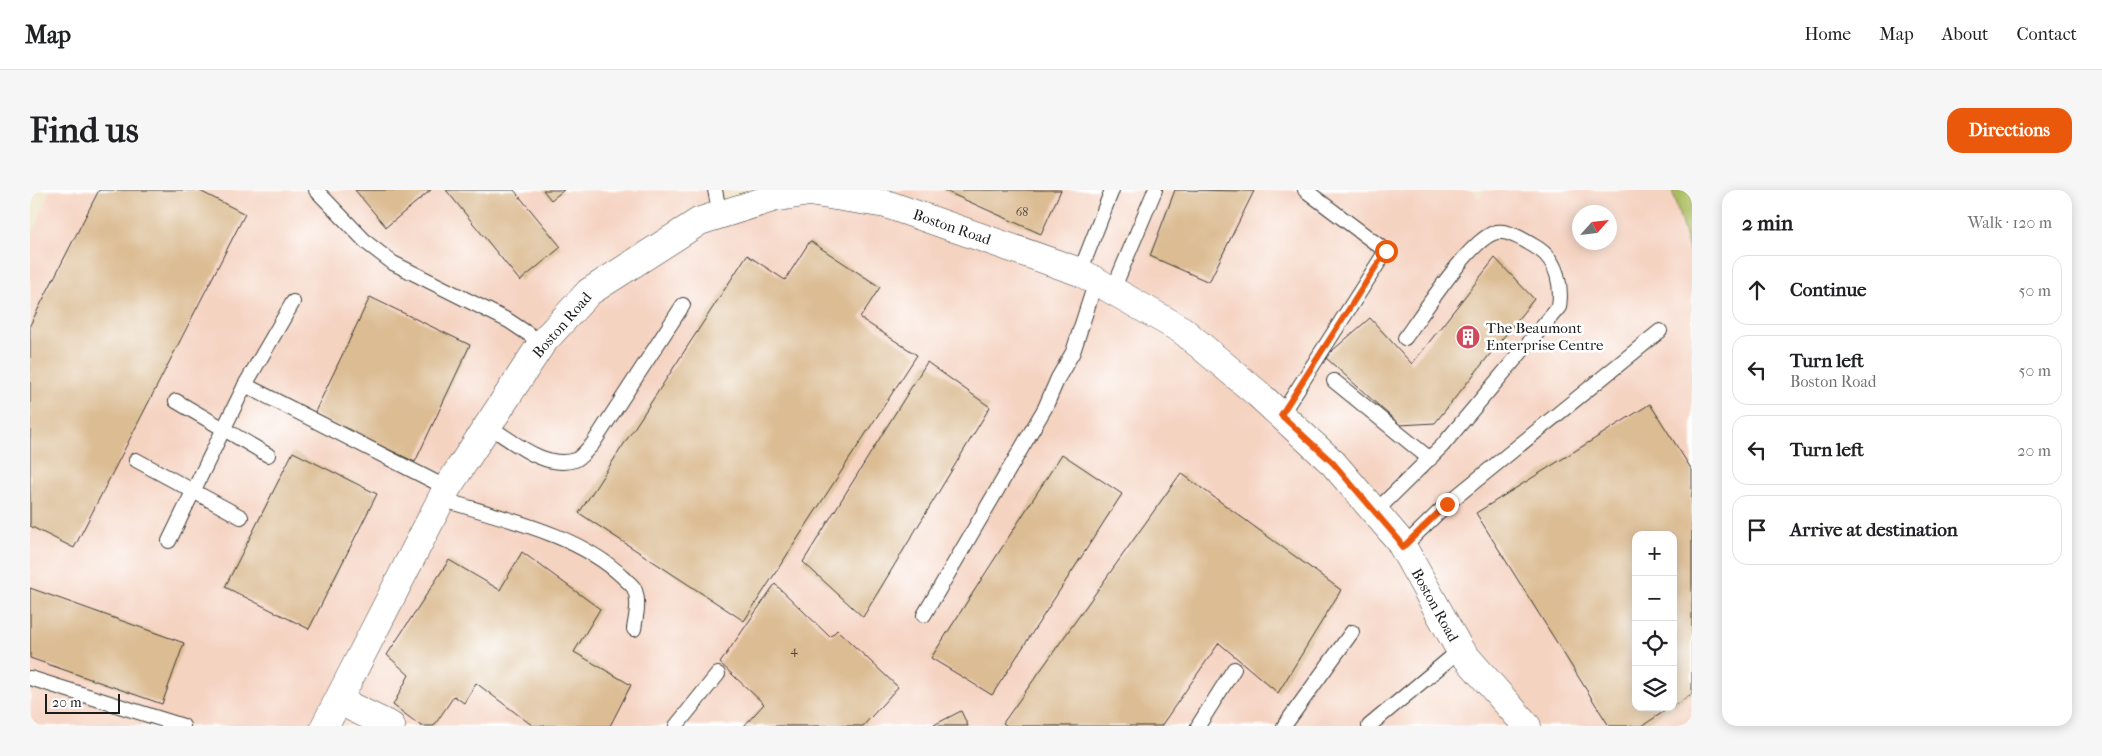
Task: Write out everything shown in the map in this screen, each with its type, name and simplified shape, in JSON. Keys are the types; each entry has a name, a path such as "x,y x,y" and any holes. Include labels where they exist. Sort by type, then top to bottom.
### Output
{"street":[{"name":"Boston Road","path":"325,726 340,700 444,493 542,342 590,292 700,221 717,202 773,198 809,192 864,195 1096,281 1182,330 1281,415 1333,463 1399,540 1460,650 1527,726"},
{"path":"340,700 391,726"}],"lane":[{"path":"316,190 367,243 393,262 509,321 542,342"},
{"path":"924,616 1046,408 1058,378 1073,352 1096,281 1112,190"},
{"path":"1096,281 1155,190"},
{"path":"1281,415 1386,251 1306,190"},
{"path":"1375,512 1430,459 1558,307 1561,291 1554,268 1547,255 1511,234 1497,232 1484,238 1469,253 1406,338"},
{"path":"170,541 245,384 292,302"},
{"path":"488,426 540,457 554,463 576,460 592,445 683,305"},
{"path":"1402,548 1447,504 1660,331"},
{"path":"1334,381 1430,459"},
{"path":"245,384 444,493 583,548 609,564 634,588 638,608 634,629"},
{"path":"176,401 268,455"},
{"path":"136,460 242,516"},
{"path":"1284,726 1352,632"},
{"path":"1369,726 1460,650"},
{"path":"1198,726 1234,669"},
{"path":"676,726 718,674"},
{"path":"30,678 183,726"}],"shaded area":[{"path":"50,190 720,190 722,201 791,190 1472,190 1479,198 1485,190 1677,190 1692,221 1692,726 30,726 30,243"}],"green space":[{"path":"1672,190 1692,190 1692,260"}],"building":[{"path":"99,190 198,190 245,214 74,548 30,526 30,325"},
{"path":"355,190 431,190 386,227"},
{"path":"446,190 514,190 561,247 520,281"},
{"path":"543,190 564,190 551,200"},
{"path":"943,190 1061,190 1041,234"},
{"path":"1175,190 1254,191 1209,282 1150,256"},
{"path":"810,241 880,287 860,318 917,355 744,621 579,513 747,255 785,280"},
{"name":"The Beaumont Enterprise Centre","path":"1495,258 1534,299 1435,423 1400,425 1325,357 1370,318 1412,364"},
{"path":"370,297 470,345 415,462 314,414"},
{"path":"927,362 990,407 863,617 803,562"},
{"path":"1650,404 1692,470 1692,694 1677,703 1677,531 1632,531 1632,711 1665,711 1642,726 1609,726 1476,513"},
{"path":"293,452 377,494 309,629 225,587"},
{"path":"1062,454 1122,494 992,695 931,658"},
{"path":"1181,473 1341,590 1278,693 1219,643 1161,726 1007,726 1003,723"},
{"path":"522,552 600,609 574,652 631,685 610,726 533,726 476,683 464,703 454,696 434,726 421,726 393,705 409,675 387,655 449,560 500,590"},
{"path":"775,584 830,637 837,630 898,687 863,726 744,726 764,704 720,663"},
{"path":"30,588 184,643 162,704 30,658"},
{"path":"961,711 968,726 932,726"}],"place":[{"name":"The Beaumont Enterprise Centre","path":"1468,337"}],"route":[{"path":"1386,251 1281,415 1333,463 1399,540 1402,548 1447,504"}]}
